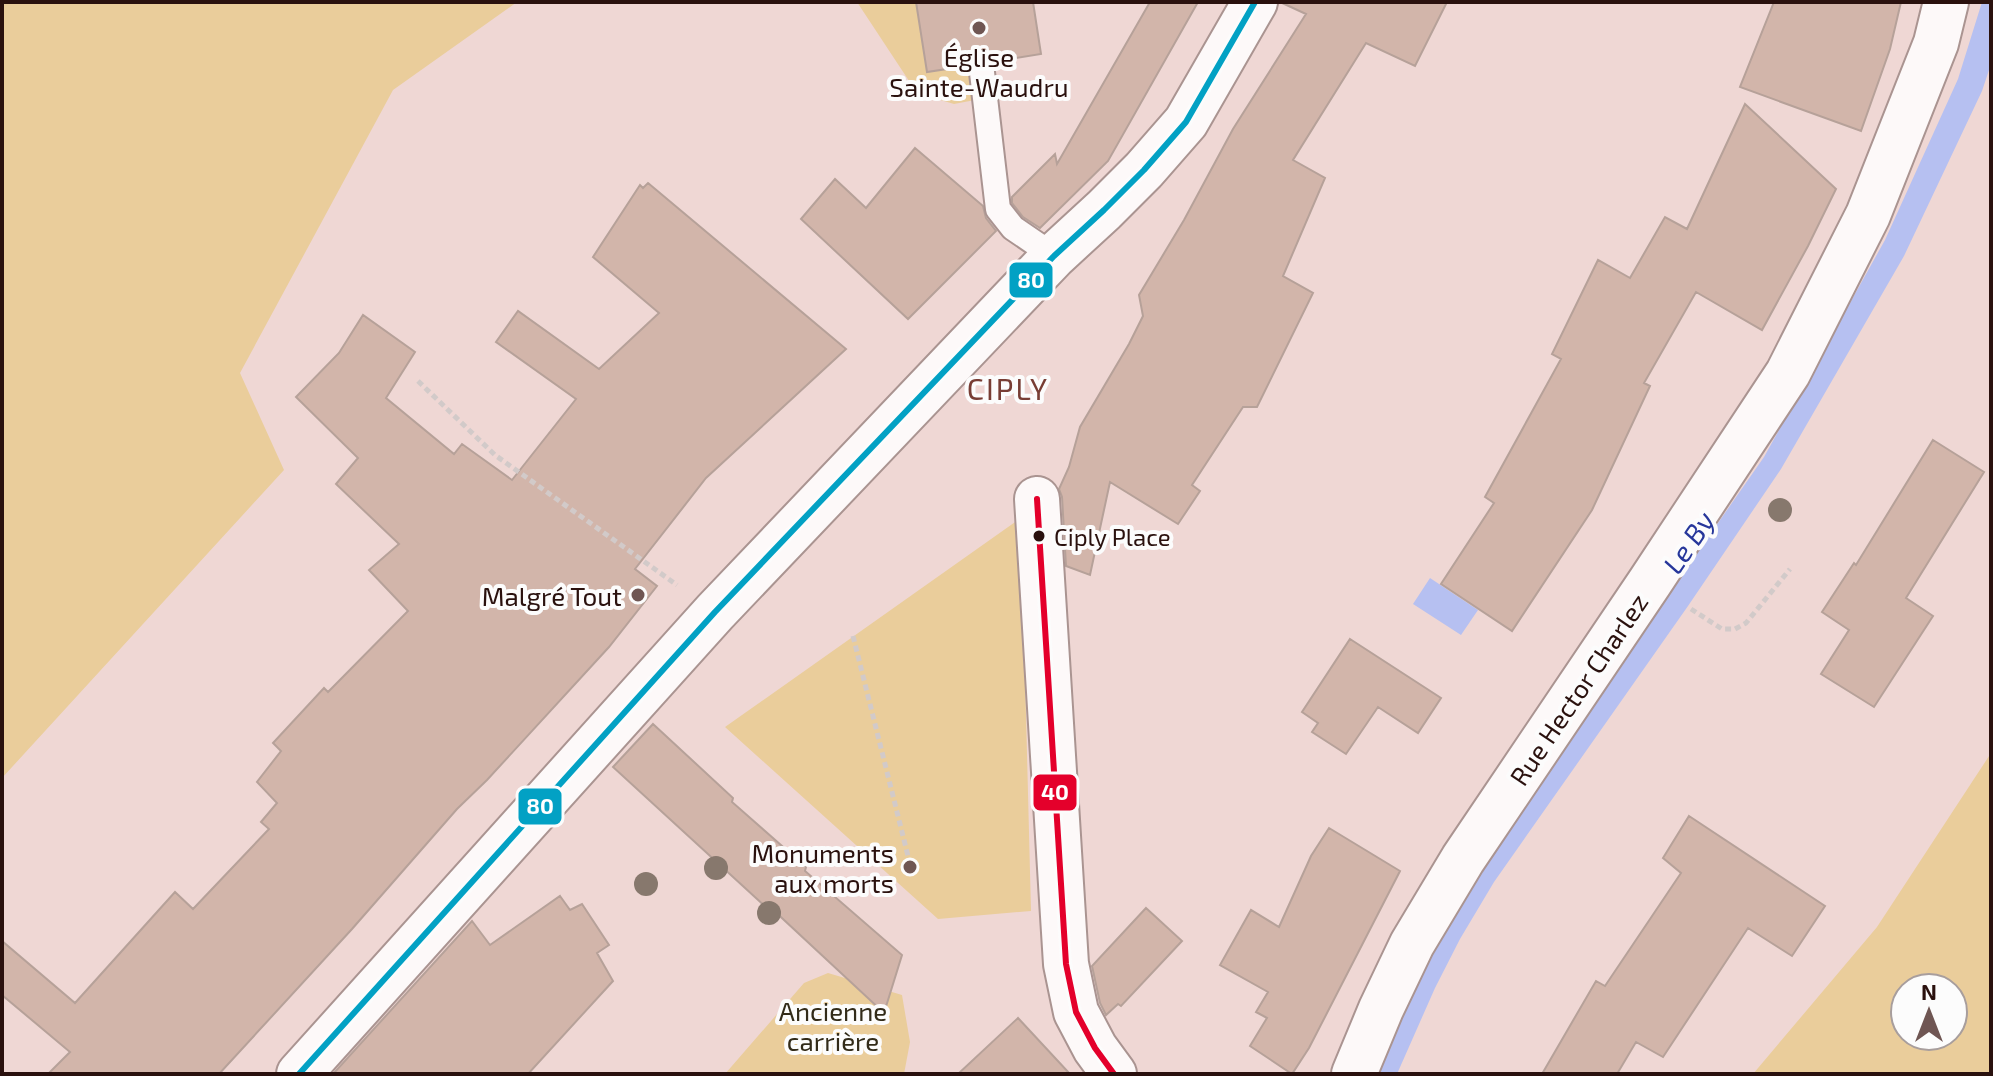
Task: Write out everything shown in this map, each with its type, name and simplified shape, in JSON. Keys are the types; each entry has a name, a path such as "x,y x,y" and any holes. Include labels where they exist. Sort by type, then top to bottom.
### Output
{"street":[{"path":"299,1074 715,612 1054,256 1144,170 1186,122 1255,2"},
{"name":"Rue Hector Charlez","path":"1354,1074 1412,944 1463,859 1788,373 1868,215 1936,43 1946,2"},
{"path":"1037,499 1066,964 1076,1012 1095,1048 1114,1074"}],"lane":[{"path":"981,64 998,209 1013,228 1054,256"}],"path":[{"path":"418,381 495,455 715,612"},
{"path":"1694,611 1722,629 1735,629 1746,623 1790,569"},
{"path":"853,636 908,856"}],"green space":[{"path":"2,2 517,2 393,90 240,373 284,470 2,778"},
{"path":"857,2 916,2 927,70 972,66 975,100 954,104 917,93"},
{"path":"1021,518 1031,911 938,919 725,727"},
{"path":"1991,753 1991,1074 1753,1074 1877,927"},
{"name":"Ancienne carrière","path":"828,973 902,995 910,1042 904,1074 725,1074 804,983"}],"water":[{"path":"1982,2 1991,2 1991,64 1982,91 1904,256 1781,469 1494,882 1435,988 1397,1074 1373,1074 1407,995 1476,870 1764,457 1885,240 1958,79"},
{"path":"1430,578 1478,610 1461,635 1413,604"}],"building":[{"name":"Église Sainte-Waudru","path":"916,2 1033,2 1041,54 996,61 988,51 978,49 968,57 966,66 927,72"},
{"path":"1150,2 1198,2 1108,161 1040,228 1023,217 1012,203 1012,197 1055,154 1057,164"},
{"path":"1280,2 1447,2 1415,66 1366,43 1293,160 1325,178 1283,276 1313,293 1257,407 1243,407 1192,485 1200,491 1178,524 1110,482 1090,575 1066,566 1059,489 1069,467 1080,427 1143,316 1139,295 1233,129 1306,14"},
{"path":"1774,2 1901,2 1890,49 1861,131 1740,87"},
{"path":"1745,104 1836,189 1762,330 1696,292 1644,383 1650,386 1592,510 1512,631 1441,584 1494,503 1485,497 1561,359 1552,354 1598,260 1630,278 1665,217 1687,229"},
{"path":"915,148 983,206 986,218 996,231 908,319 801,219 835,179 866,208"},
{"path":"648,183 846,349 706,478 635,569 657,586 609,647 457,809 219,1074 48,1074 70,1052 2,995 2,941 75,1003 175,892 193,909 269,829 261,822 277,803 257,782 281,751 273,743 324,688 328,692 408,611 369,570 399,544 336,484 358,458 296,397 339,353 363,315 415,352 386,398 454,454 462,444 512,480 576,399 496,342 518,311 599,369 659,313 593,257 640,185 643,188"},
{"path":"1933,440 1984,472 1906,598 1933,616 1874,707 1821,674 1849,630 1822,612 1854,563 1856,565"},
{"path":"1350,639 1441,698 1418,733 1378,707 1346,754 1312,732 1318,723 1302,712"},
{"path":"653,724 733,798 732,802 806,867 805,871 902,955 884,1013 613,767"},
{"path":"1689,816 1825,906 1792,956 1748,928 1663,1057 1636,1042 1617,1074 1542,1074 1596,981 1605,986 1681,873 1663,858"},
{"path":"1329,828 1400,871 1309,1048 1292,1074 1250,1046 1267,1018 1256,1012 1268,992 1220,965 1251,910 1279,927 1311,856"},
{"path":"560,896 570,910 582,904 609,945 597,953 613,981 528,1074 333,1074 472,921 490,945"},
{"path":"1146,908 1182,941 1121,1006 1118,1004 1106,1015 1100,1003 1092,966"},
{"path":"1018,1018 1070,1074 958,1074"}],"transit line":[{"name":"80","path":"299,1074 715,612 1054,256 1144,170 1186,122 1255,2"},
{"name":"40","path":"1037,499 1066,964 1076,1012 1095,1048 1114,1074"}],"place":[{"name":"Église Sainte-Waudru","path":"979,28"},
{"name":"Ciply Place","path":"1039,536"},
{"name":"Malgré Tout","path":"638,595"},
{"name":"Monuments aux morts","path":"910,867"}],"district":[{"name":"CIPLY","path":"1008,388"}],"water label":[{"name":"Le By","path":"1688,542"}]}
